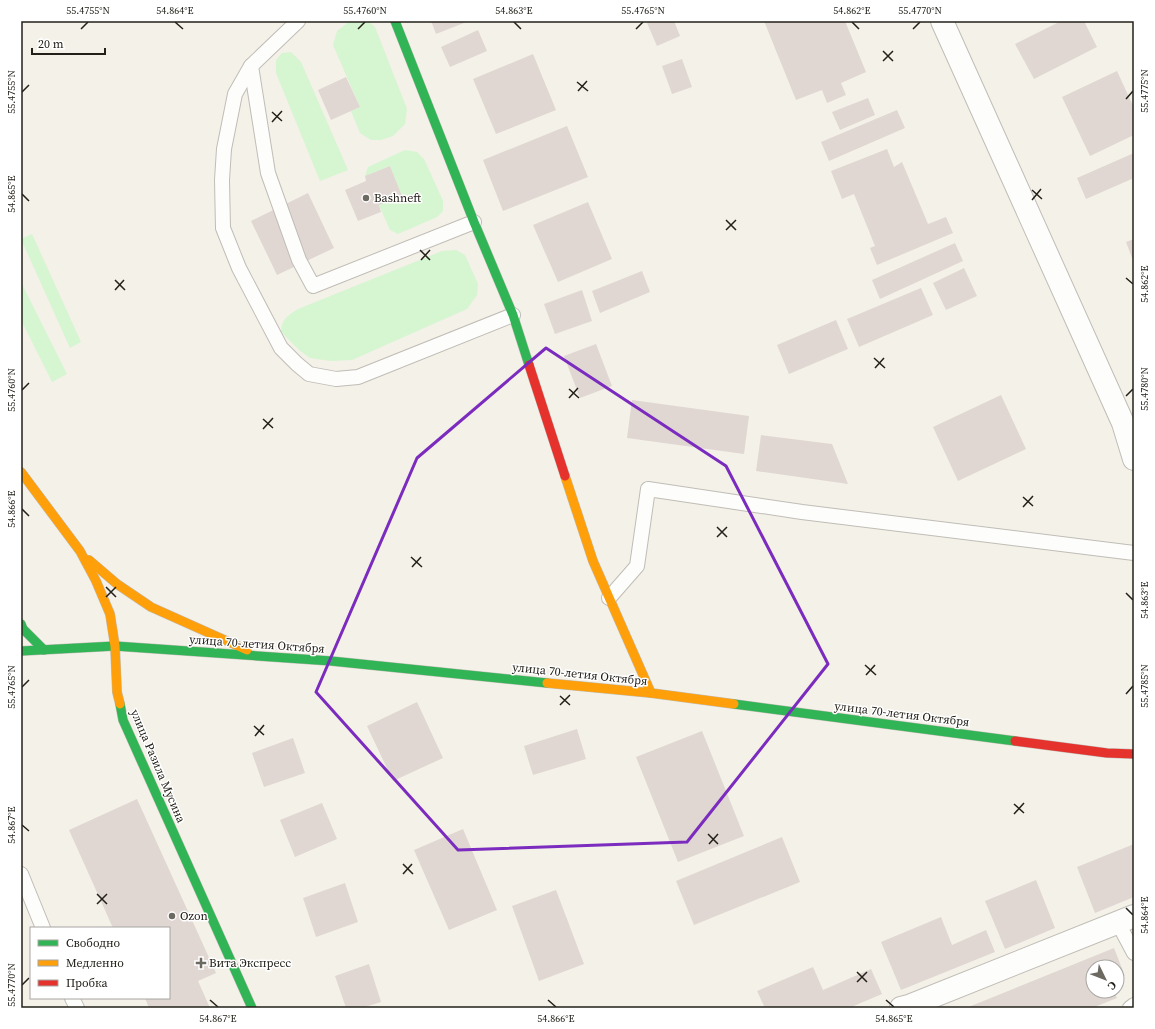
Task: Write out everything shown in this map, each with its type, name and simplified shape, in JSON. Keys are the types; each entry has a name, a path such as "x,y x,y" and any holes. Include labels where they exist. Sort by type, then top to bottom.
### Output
{"main road":[{"path":"395,21 474,222 513,315 593,561 651,693"},
{"name":"улица Разила Мусина","path":"21,472 80,551 96,581 110,614 115,646 116,692 123,720 252,1008"},
{"path":"80,551 117,584 151,607 261,657"},
{"path":"21,624 23,629 44,650"},
{"name":"улица 70-летия Октября","path":"21,651 115,646 331,662 651,693 1107,753 1134,754"},
{"path":"1107,753 1127,764"}],"street":[{"path":"942,21 1128,420 1134,459"},
{"path":"906,1007 1126,919"}],"lane":[{"path":"298,21 251,66 235,94 224,149 222,180 223,228 239,268 281,348 309,374 336,379 358,377 513,315"},
{"path":"251,66 268,173 299,260 313,286 474,222"},
{"path":"609,598 637,566 648,489 802,512 1134,553"},
{"path":"21,874 44,927"},
{"path":"1126,919 1134,953"},
{"path":"72,999 77,1008"},
{"path":"1130,1008 1134,1005"}],"highlighted area":[{"path":"546,348 726,466 828,664 687,842 458,850 316,692 417,458"}],"green space":[{"path":"350,21 368,21 375,27 407,109 405,124 393,136 381,140 371,140 360,133 351,111 360,107 333,45 337,31"},
{"path":"291,52 301,62 348,170 320,181 276,73 276,60 282,53"},
{"path":"405,150 417,152 424,159 443,201 443,211 437,217 398,234 390,230 379,205 402,196 390,166 365,176 368,167"},
{"path":"32,234 81,342 70,348 21,239"},
{"path":"456,250 465,255 478,284 477,295 467,309 352,360 330,361 310,358 299,350 281,332 286,318 298,309 442,251"},
{"path":"21,282 67,374 52,382 21,320"}],"building":[{"path":"431,21 469,21 436,34"},
{"path":"651,21 674,21 680,36 657,46 647,23"},
{"path":"764,21 845,21 866,72 841,83 846,95 827,103 822,90 796,100"},
{"path":"1061,21 1084,21 1097,47 1034,79 1015,44"},
{"path":"478,30 487,51 450,67 441,47"},
{"path":"533,54 556,110 496,134 473,79"},
{"path":"682,59 692,87 672,94 662,66"},
{"path":"1117,71 1134,108 1134,135 1090,156 1062,97"},
{"path":"346,77 360,107 331,120 318,90"},
{"path":"868,98 875,115 840,130 832,112"},
{"path":"897,110 905,128 829,161 821,142"},
{"path":"567,126 588,177 503,211 483,160"},
{"path":"887,149 894,167 902,162 928,224 946,217 953,233 877,265 870,248 875,246 854,194 842,199 831,171"},
{"path":"1134,153 1134,178 1086,199 1077,178"},
{"path":"390,166 402,196 379,205 381,212 358,221 345,190 366,181 365,176"},
{"path":"308,193 334,248 277,275 251,221"},
{"path":"588,202 612,259 558,282 533,225"},
{"path":"1134,239 1134,263 1126,242"},
{"path":"955,243 963,261 880,299 872,280"},
{"path":"964,268 977,296 946,310 933,283"},
{"path":"642,271 650,292 600,313 592,291"},
{"path":"921,288 933,315 859,347 847,319"},
{"path":"582,290 592,321 555,334 544,304"},
{"path":"836,320 848,349 789,374 777,345"},
{"path":"596,344 612,386 580,398 564,356"},
{"path":"1001,395 1026,449 958,481 933,427"},
{"path":"632,400 749,416 744,454 627,438"},
{"path":"761,435 832,444 848,484 756,471"},
{"path":"417,702 443,758 393,781 367,726"},
{"path":"577,729 586,759 533,775 524,746"},
{"path":"702,731 744,836 678,862 636,757"},
{"path":"293,738 305,773 264,787 252,753"},
{"path":"137,799 216,973 198,981 210,1008 149,1008 145,999 170,999 170,927 113,927 69,830"},
{"path":"322,803 337,839 295,857 280,820"},
{"path":"463,829 497,910 449,930 414,850"},
{"path":"782,837 800,882 694,925 676,881"},
{"path":"1134,844 1134,897 1095,913 1077,867"},
{"path":"1036,880 1055,928 1005,949 985,901"},
{"path":"345,883 358,922 316,937 303,898"},
{"path":"556,890 584,964 539,981 512,906"},
{"path":"941,917 952,945 986,930 995,952 901,990 881,942"},
{"path":"1114,948 1118,959 1087,959"},
{"path":"1085,960 1085,999 1114,999 1092,1008 966,1008"},
{"path":"369,964 381,1002 362,1008 346,1008 335,976"},
{"path":"813,967 823,990 871,969 882,994 849,1008 765,1008 757,991"}],"traffic: fast":[{"path":"395,21 474,222 513,315 529,365"},
{"path":"21,624 23,629 44,650"},
{"path":"21,651 115,646 331,661 547,683"},
{"path":"120,704 123,720 252,1008"},
{"path":"734,704 1015,741"}],"traffic: slow":[{"path":"21,472 80,551 96,581 110,614 115,646 117,692 120,704"},
{"path":"565,476 593,561 651,693"},
{"path":"89,560 117,584 151,607 247,650"},
{"path":"547,683 651,693 734,704"}],"traffic: jam":[{"path":"529,365 565,476"},
{"path":"1015,741 1107,753 1134,754"}],"place":[{"name":"Bashneft","path":"366,198"},
{"name":"Ozon","path":"172,916"},
{"name":"Вита Экспресс","path":"201,963"}]}
